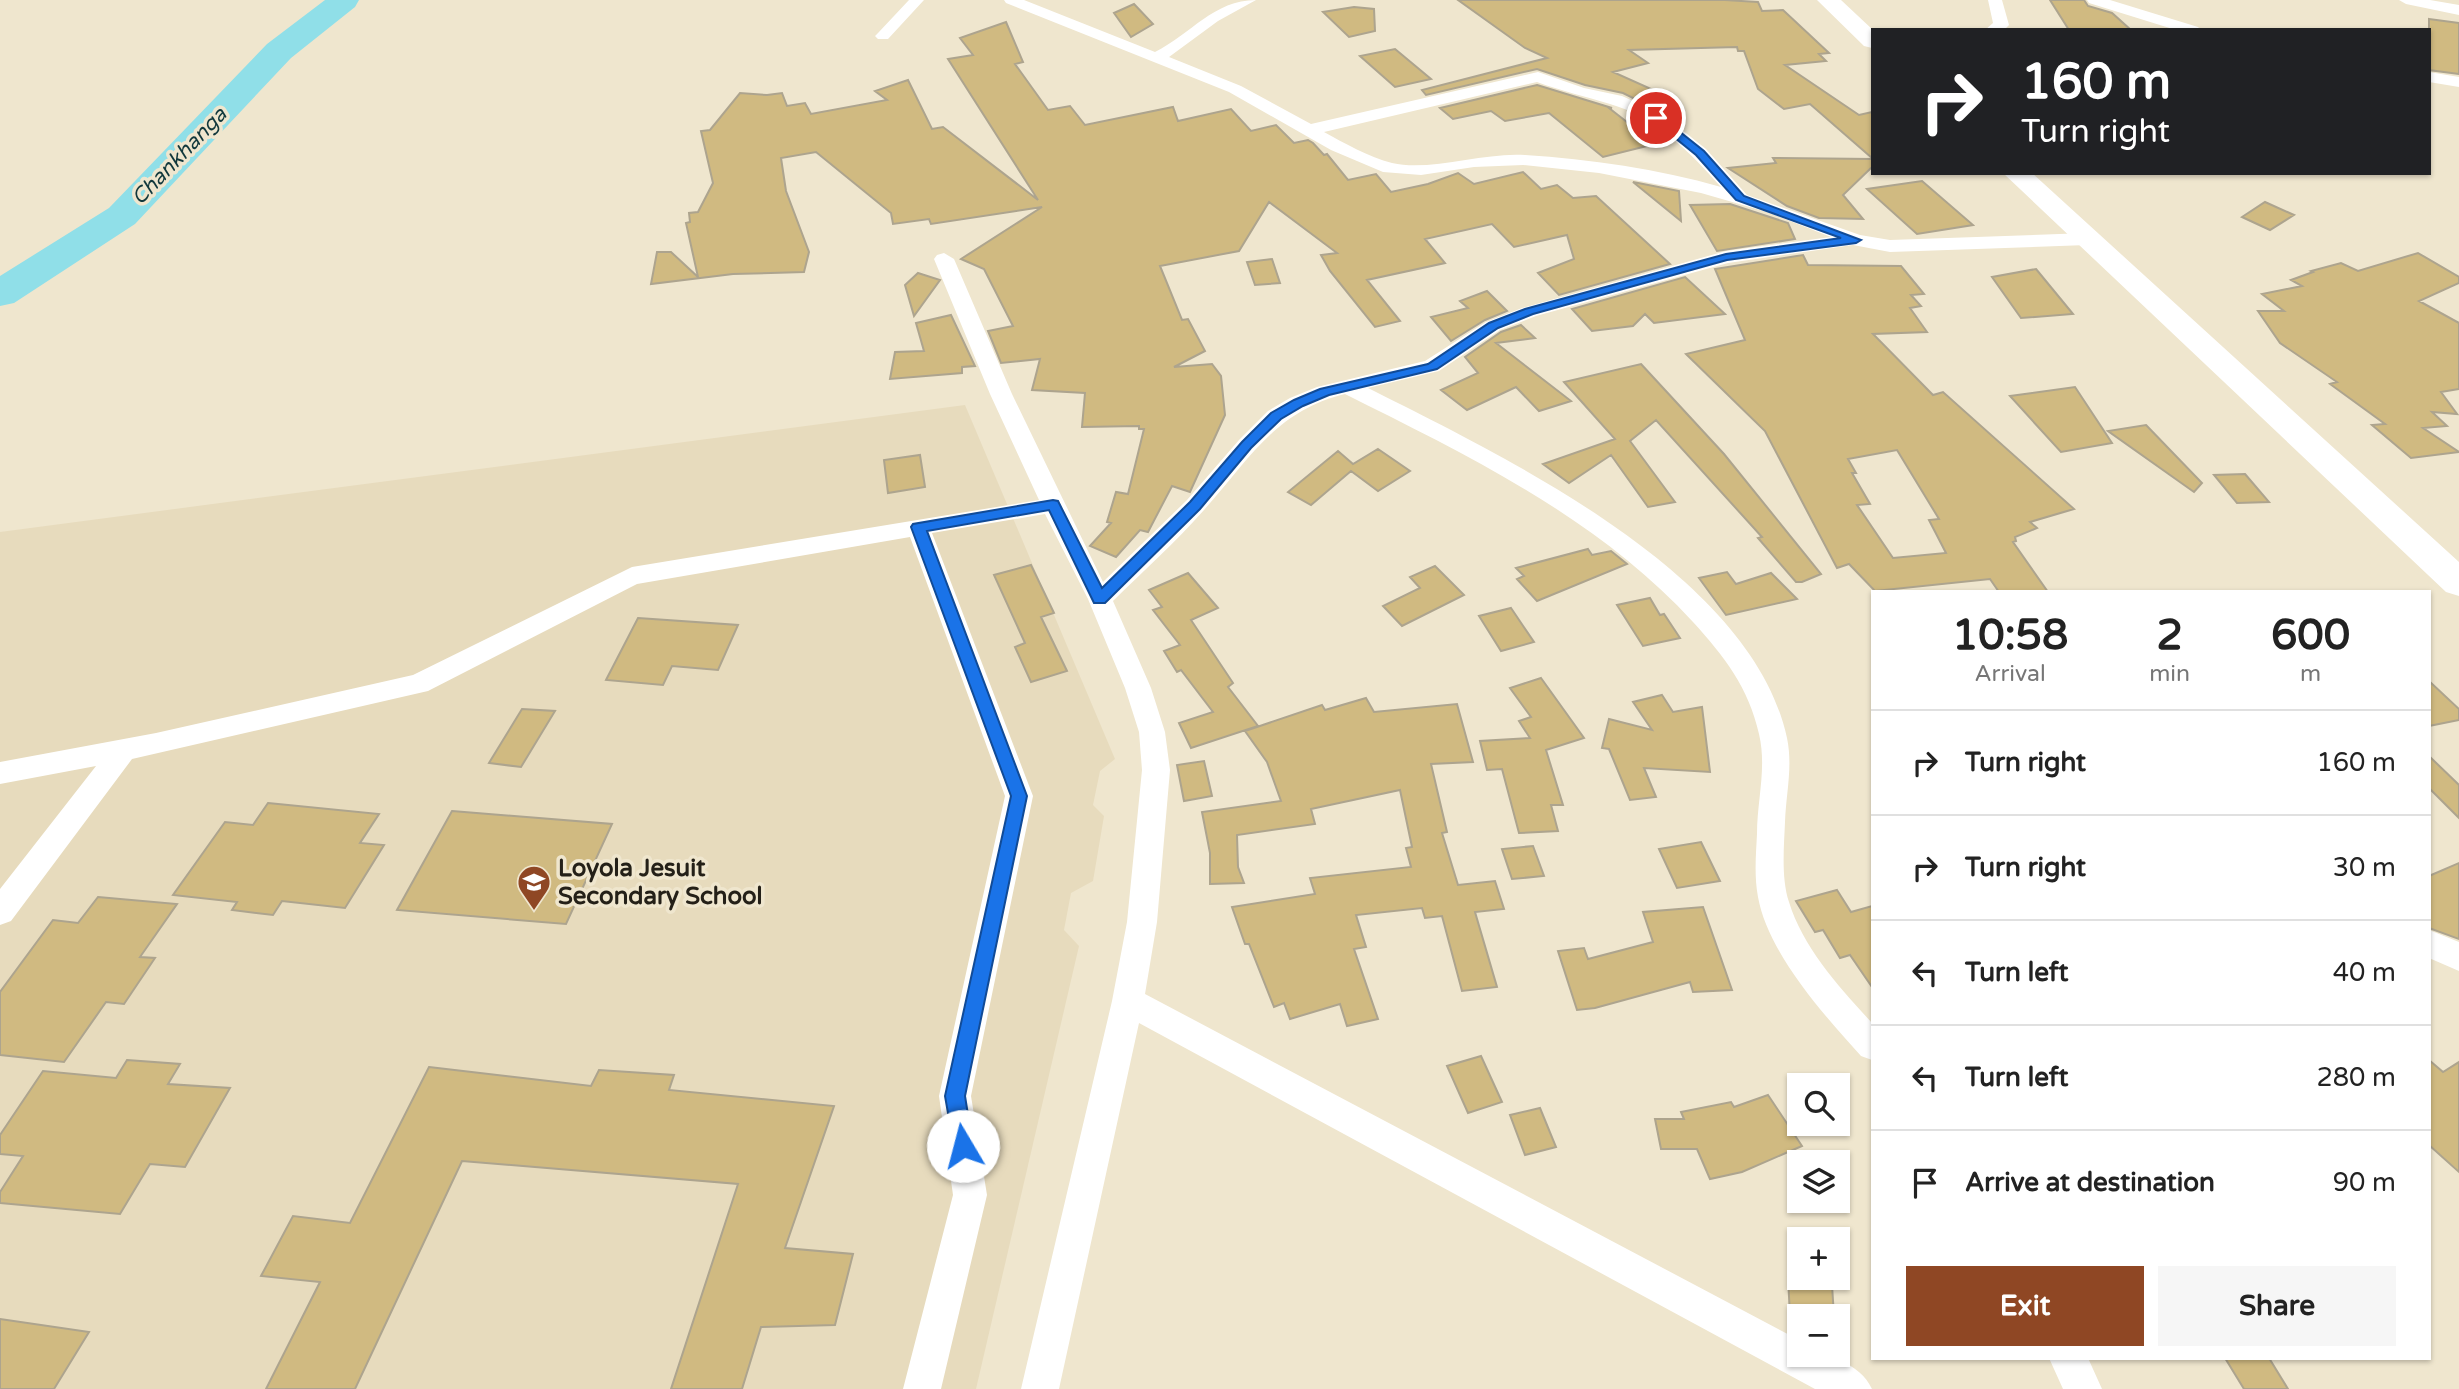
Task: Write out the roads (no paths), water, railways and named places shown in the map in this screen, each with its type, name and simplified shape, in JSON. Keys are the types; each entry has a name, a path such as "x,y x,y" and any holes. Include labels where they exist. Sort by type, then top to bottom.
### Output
{"main road":[{"path":"1828,0 1871,40"},
{"path":"2018,175 2459,583"}],"street":[{"path":"883,36 917,0"},
{"path":"1012,0 1235,89 1355,155 1389,168 1420,170 1502,160 1553,162 1647,176 1740,198 1856,240 1890,246 2087,239"},
{"path":"1155,58 1169,51 1213,18 1249,0"},
{"path":"1995,0 2001,25 1996,28"},
{"path":"2094,0 2186,28"},
{"path":"2406,0 2459,10"},
{"path":"1309,130 1538,76 1579,92 1616,100 1656,118 1700,153 1740,198"},
{"path":"2431,77 2459,82"},
{"path":"1100,599 1195,506 1247,445 1276,416 1307,399 1432,366 1493,326 1529,312 1726,257 1856,240"},
{"path":"944,259 1001,394 1100,599 1138,688 1152,732 1156,770 1142,922 1128,1002 1040,1389"},
{"path":"1349,387 1509,471 1604,531 1644,559 1700,610 1744,662 1767,711 1777,763 1772,821 1773,900 1799,955 1842,1012 1871,1044"},
{"path":"0,773 124,750 419,684 632,576 1053,505"},
{"path":"918,527 1019,796 955,1096 970,1195 922,1389"},
{"path":"0,912 124,750"},
{"path":"2431,944 2459,957"},
{"path":"1128,1002 1853,1389"},
{"path":"2069,1360 2083,1389"}],"waterway":[{"name":"Chankhanga","path":"0,294 122,216 279,51 344,0"}],"place":[{"name":"Loyola Jesuit Secondary School","path":"534,912"}]}
